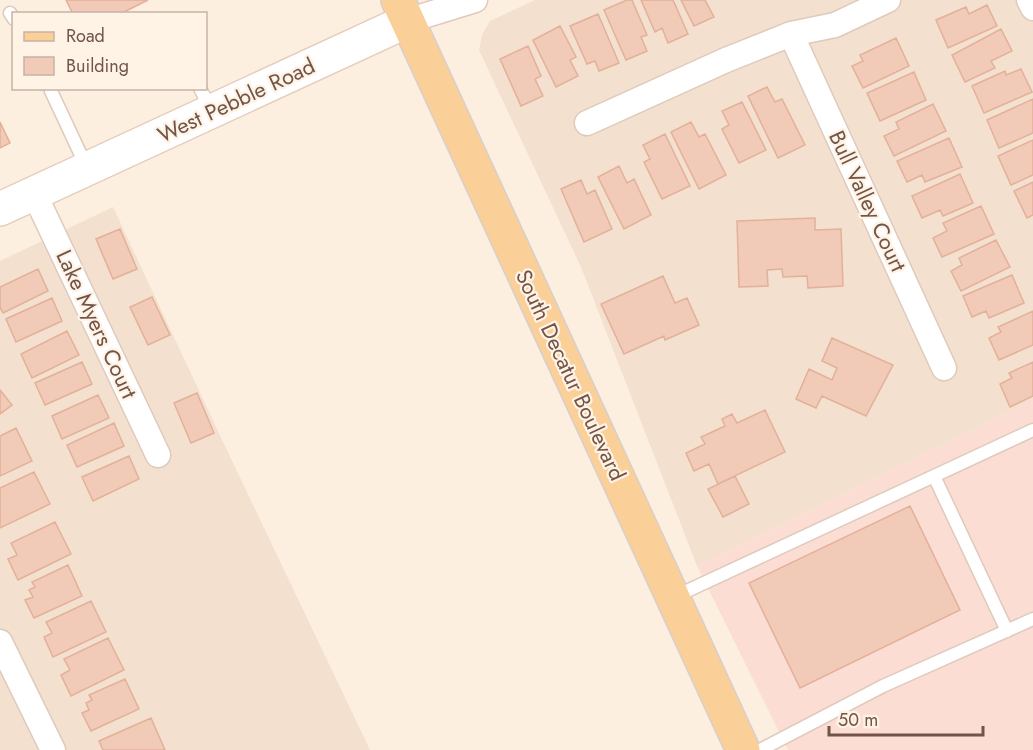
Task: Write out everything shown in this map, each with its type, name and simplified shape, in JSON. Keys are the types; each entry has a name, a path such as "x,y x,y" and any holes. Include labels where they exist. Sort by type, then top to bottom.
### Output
{"main road":[{"name":"South Decatur Boulevard","path":"403,10 743,750"}],"street":[{"name":"West Pebble Road","path":"0,209 87,169 206,100 403,10 475,0"},
{"path":"587,123 726,60 791,34 835,25 888,0"},
{"path":"1029,0 1033,8"},
{"name":"Bull Valley Court","path":"791,34 944,369"},
{"name":"Lake Myers Court","path":"34,193 158,455"},
{"path":"0,642 53,750"}],"lane":[{"path":"52,90 87,169"},
{"path":"673,597 1033,430"},
{"path":"934,476 1007,631"},
{"path":"760,750 883,686 1033,619"}],"shaded area":[{"path":"535,0 1033,0 1033,400 697,566 581,267 479,50 482,35 490,21"},
{"path":"113,207 370,750 0,750 0,261"},
{"path":"1033,400 1033,750 788,750 697,566"}],"building":[{"path":"66,0 148,0 124,12 72,12"},
{"path":"632,0 647,35 641,37 647,51 626,60 604,10"},
{"path":"641,0 673,0 688,34 668,43 662,28 655,32"},
{"path":"681,0 705,0 714,17 694,26"},
{"path":"987,5 997,26 948,48 936,20 966,7 969,14"},
{"path":"598,14 619,63 599,71 595,61 587,64 570,26"},
{"path":"560,26 576,57 570,60 578,76 556,87 533,40"},
{"path":"1001,29 1012,51 991,61 995,68 965,82 952,55"},
{"path":"896,38 909,66 863,88 852,66 863,61 860,55"},
{"path":"528,46 541,76 535,79 543,96 521,106 500,59"},
{"path":"1021,69 1032,92 984,113 972,86 1005,71 1006,75"},
{"path":"914,72 926,100 880,121 867,93"},
{"path":"767,87 775,102 782,99 805,145 778,158 748,96"},
{"path":"1033,99 1033,133 999,148 987,120"},
{"path":"742,102 766,150 739,163 722,129 729,125 722,111"},
{"path":"933,104 946,131 894,156 884,136 899,129 896,122"},
{"path":"0,122 10,143 0,148"},
{"path":"691,122 699,137 705,134 726,175 699,189 671,132"},
{"path":"665,134 690,186 662,199 644,162 650,159 643,145"},
{"path":"949,138 962,167 925,182 922,175 907,182 897,161"},
{"path":"1033,140 1033,175 1011,185 998,156"},
{"path":"619,166 627,183 634,179 651,215 624,229 598,177"},
{"path":"960,174 973,203 943,216 940,210 922,218 912,196"},
{"path":"581,180 587,194 595,190 612,229 584,242 561,189"},
{"path":"1033,182 1033,215 1027,218 1014,191"},
{"path":"981,206 994,234 942,257 933,238 947,231 943,223"},
{"path":"815,218 815,230 841,229 843,286 808,288 807,276 783,277 782,269 767,270 768,286 739,287 737,221"},
{"path":"120,229 137,269 113,279 96,239"},
{"path":"996,240 1010,267 961,291 951,271 962,265 959,258"},
{"path":"38,269 48,291 3,313 0,307 0,287"},
{"path":"1012,275 1024,303 989,318 986,311 972,317 963,296"},
{"path":"663,276 675,303 687,298 699,325 665,340 664,336 624,354 601,304"},
{"path":"152,297 170,335 148,345 130,307"},
{"path":"52,298 62,321 16,342 6,319"},
{"path":"1033,311 1033,345 999,360 989,338 1001,332 998,327"},
{"path":"67,331 79,355 32,378 21,354"},
{"path":"832,338 893,365 866,416 822,396 816,408 796,399 809,369 832,380 837,368 822,361"},
{"path":"82,362 92,384 45,405 35,383"},
{"path":"1033,362 1033,396 1010,407 1000,384 1012,378 1009,373"},
{"path":"0,390 12,405 0,414"},
{"path":"197,393 214,433 191,443 174,403"},
{"path":"98,395 109,418 62,439 52,416"},
{"path":"765,410 785,452 718,484 709,464 694,471 686,453 705,444 701,437 725,426 722,419 732,414 737,423"},
{"path":"114,423 124,446 77,467 67,445"},
{"path":"16,428 32,461 0,476 0,436"},
{"path":"129,456 139,479 93,501 82,477"},
{"path":"34,472 50,504 0,528 0,488"},
{"path":"735,476 749,504 723,517 708,489"},
{"path":"910,506 960,610 800,688 749,583"},
{"path":"55,522 71,554 18,580 8,559 17,555 11,543"},
{"path":"68,565 82,596 34,618 25,600 33,597 29,590 35,587 32,582"},
{"path":"91,601 106,632 53,657 44,637 52,633 46,622"},
{"path":"108,638 124,670 71,696 61,675 70,670 64,659"},
{"path":"125,679 139,709 91,731 82,713 89,710 86,703 92,700 89,695"},
{"path":"151,718 165,750 103,750 99,741"}]}
